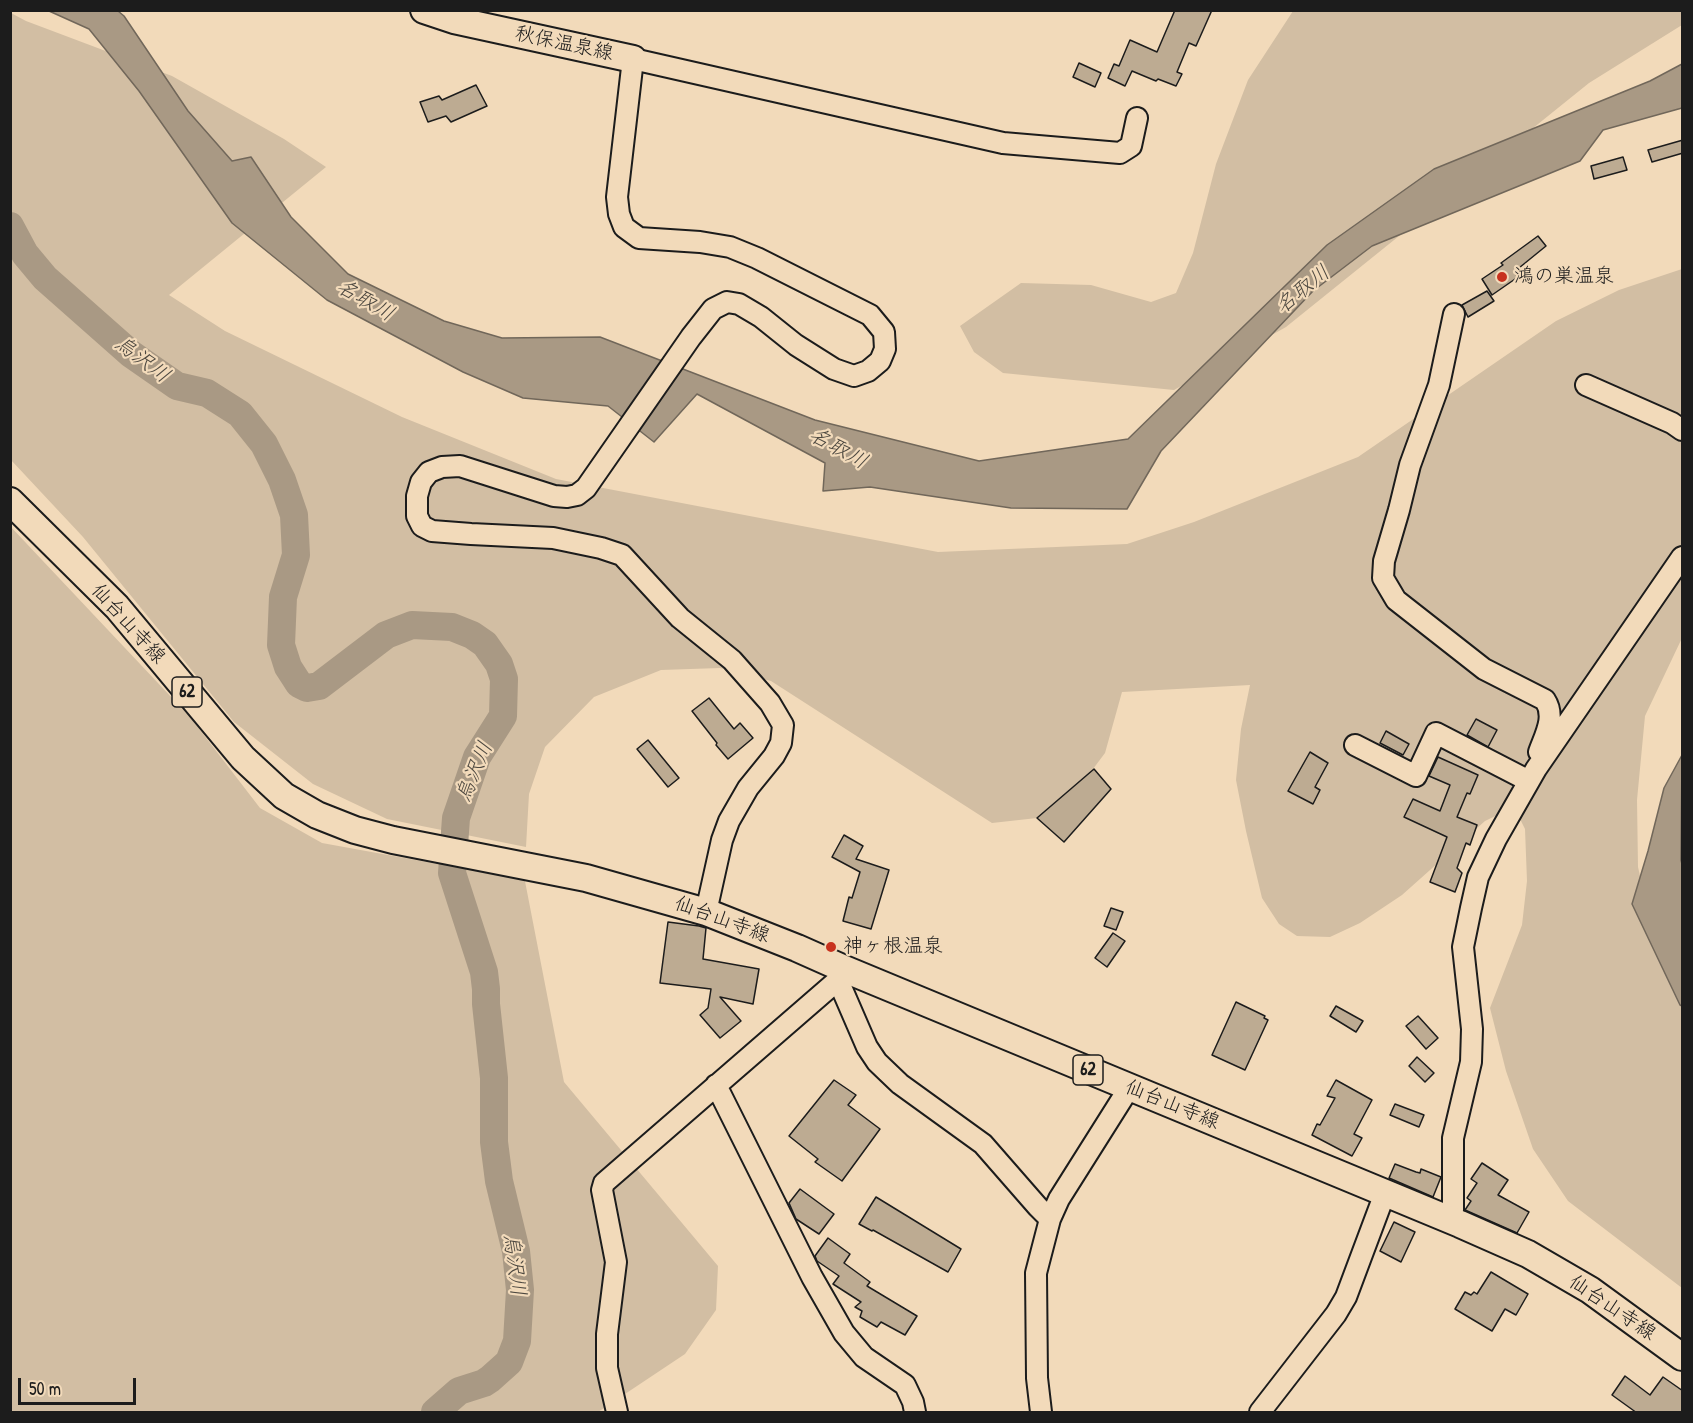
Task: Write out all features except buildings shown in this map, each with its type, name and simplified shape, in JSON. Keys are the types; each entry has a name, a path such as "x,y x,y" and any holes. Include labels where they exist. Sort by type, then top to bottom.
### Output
{"main road":[{"name":"秋保温泉線","path":"424,10 454,20 633,59"},
{"name":"仙台山寺線","path":"10,501 117,608 243,758 284,796 317,814 355,830 393,840 586,878 706,912 797,948 840,974 1129,1088 1528,1254 1590,1290 1683,1357"}],"street":[{"path":"706,912 722,840 729,821 748,788 774,756 781,743 783,725 770,703 732,660 680,618 622,555 601,548 552,538 432,531 422,526 417,516 417,496 421,482 429,472 442,467 460,466 554,495 567,497 577,495 586,488 612,453 691,337 713,309 727,302 739,304 761,317 796,345 834,369 854,376 868,371 880,361 885,349 884,332 870,315 757,258 730,247 700,242 639,238 624,227 619,214 617,198 633,59 1003,143 1120,153 1131,146 1137,118"},
{"path":"1454,314 1439,385 1410,465 1384,561 1383,578 1396,600 1484,669 1545,700 1549,707 1549,724 1533,775"},
{"path":"1586,385 1683,430"},
{"path":"1448,1219 1453,1210 1453,1138 1471,1062 1472,1029 1463,947 1478,878 1496,839 1533,775 1683,557"},
{"path":"1355,745 1416,776 1436,734 1533,775"},
{"path":"617,1413 608,1368 608,1334 616,1262 602,1190 604,1183 840,974 867,1047 877,1062 900,1084 982,1144 1050,1218"},
{"path":"716,1085 812,1277 844,1332 864,1357 905,1385 913,1402 915,1413"},
{"path":"1041,1413 1037,1378 1036,1273 1050,1218 1059,1199 1129,1088"},
{"path":"1260,1413 1336,1314 1346,1297 1385,1193"}],"shaded area":[{"path":"1293,11 1682,11 1682,25 1589,83 1286,327 1174,390 1003,373 974,352 960,326 1021,283 1091,285 1151,302 1176,293 1193,253 1216,164 1248,80"},
{"path":"11,13 26,21 172,76 284,139 326,167 169,295 225,331 402,417 556,479 938,552 1127,544 1194,522 1358,457 1556,321 1619,290 1682,269 1682,638 1645,716 1637,800 1638,867 1650,920 1682,969 1682,1288 1568,1201 1533,1149 1506,1071 1490,1008 1522,925 1527,881 1525,829 1514,807 1485,821 1402,895 1360,923 1330,937 1297,936 1279,924 1262,898 1236,780 1241,729 1250,685 1122,692 1105,753 1078,789 1037,818 992,823 771,681 720,668 661,670 594,697 545,747 529,794 526,847 387,819 313,784 234,722 83,537 11,460"},
{"path":"10,526 190,717 260,808 322,843 443,865 523,871 564,1082 718,1266 716,1310 685,1354 598,1412 11,1412"}],"water":[{"name":"名取川","path":"49,11 118,11 124,16 188,111 232,161 251,157 291,217 348,274 444,321 502,338 600,337 815,420 979,461 1128,439 1327,245 1434,169 1650,81 1682,64 1682,108 1603,130 1580,161 1372,246 1313,291 1161,451 1127,509 1011,508 870,487 823,491 825,463 697,394 654,442 608,406 523,398 463,372 327,300 232,223 139,91 89,29"},
{"path":"1682,755 1682,1006 1632,904 1664,788"}],"waterway":[{"name":"烏沢川","path":"10,226 25,254 45,278 131,354 177,386 207,393 240,414 264,444 282,480 294,515 296,555 283,597 281,645 288,667 299,684 307,688 319,686 386,635 412,625 452,627 472,635 485,644 499,664 504,679 503,716 477,757 456,818 452,873 484,972 494,1078 494,1142 499,1181 516,1251 520,1290 517,1341 509,1362 490,1379 459,1391 435,1412"}],"place":[{"name":"鴻の巣温泉","path":"1502,277"},
{"name":"神ヶ根温泉","path":"831,947"}]}
